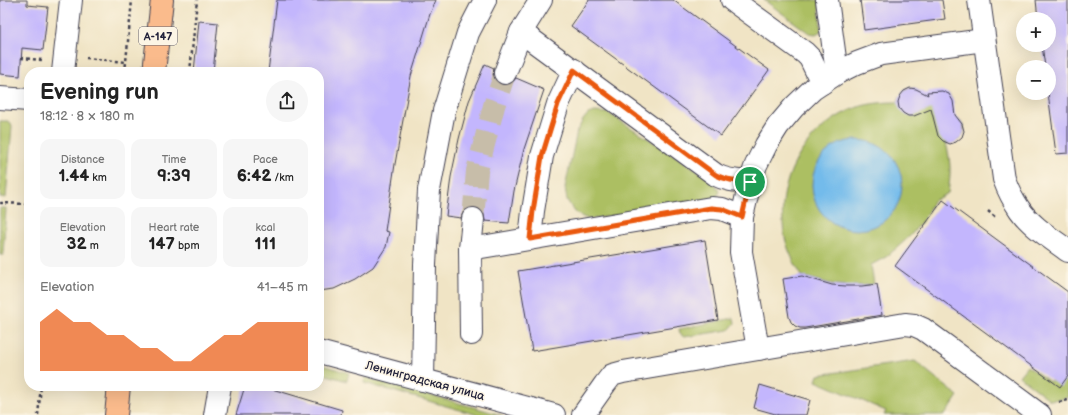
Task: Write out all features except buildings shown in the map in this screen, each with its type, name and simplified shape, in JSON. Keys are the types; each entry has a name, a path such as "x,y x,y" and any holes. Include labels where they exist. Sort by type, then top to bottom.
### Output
{"highway":[{"name":"А-147","path":"155,67 162,0"},
{"path":"116,415 118,391"}],"street":[{"path":"56,66 71,0"},
{"path":"423,380 425,266 429,190 444,111 468,33 485,0"},
{"path":"505,73 521,32 541,0"},
{"path":"732,0 805,53 829,78"},
{"path":"827,0 829,78"},
{"path":"978,0 1004,179 1010,194 1020,211 1034,225 1068,251"},
{"path":"521,32 716,175 728,180 750,182"},
{"path":"758,349 741,252 742,217 750,182 756,165 778,126 794,107 813,89 829,78 857,63 881,54 984,40"},
{"path":"530,239 542,156 558,104 574,70"},
{"path":"0,98 24,100"},
{"path":"470,249 711,208 722,209 742,217"},
{"path":"472,334 470,249 473,219"},
{"path":"583,415 612,375 905,324 922,328 1040,415"},
{"name":"Ленинградская улица","path":"324,353 554,415"},
{"path":"215,415 219,391"}],"path":[{"path":"126,67 132,0"},
{"path":"190,67 197,0"},
{"path":"79,57 126,62"},
{"path":"21,58 56,66"},
{"path":"0,203 24,204"},
{"path":"38,415 40,391"}],"green space":[{"path":"764,0 819,0 821,31 816,34 809,33"},
{"path":"910,88 919,91 925,97 949,94 953,105 951,116 960,120 964,127 961,138 954,142 946,143 950,168 948,193 933,201 924,219 911,235 886,257 871,265 874,284 854,286 837,285 802,276 789,251 783,224 783,205 786,187 792,169 801,153 812,138 825,125 841,115 858,107 878,103 898,102 902,93"},
{"path":"595,112 608,113 711,179 719,190 718,195 713,200 592,219 585,218 577,214 567,200 565,188 577,131 588,114"},
{"path":"0,121 8,121 12,126 6,198 0,197"},
{"path":"0,208 6,208 3,255 0,255"},
{"path":"734,318 735,323 729,330 684,337 680,334 679,329"},
{"path":"1068,358 1068,397 1050,400 1019,376 1027,366 1050,382"},
{"path":"915,361 958,396 945,415 884,415 886,411 816,381 818,375"},
{"path":"324,366 349,373 347,381 324,374"},
{"path":"365,377 502,415 478,415 364,383"}],"water":[{"path":"857,140 874,144 889,153 898,168 902,185 898,202 889,217 874,226 857,230 840,226 825,217 816,202 812,185 816,168 825,153 840,144"}],"tunnel":[{"path":"473,219 477,171 494,106 505,73"}],"route":[{"path":"574,70 716,175 728,180 750,182 742,217 722,209 711,208 530,239 542,156 558,104 574,70"}]}
